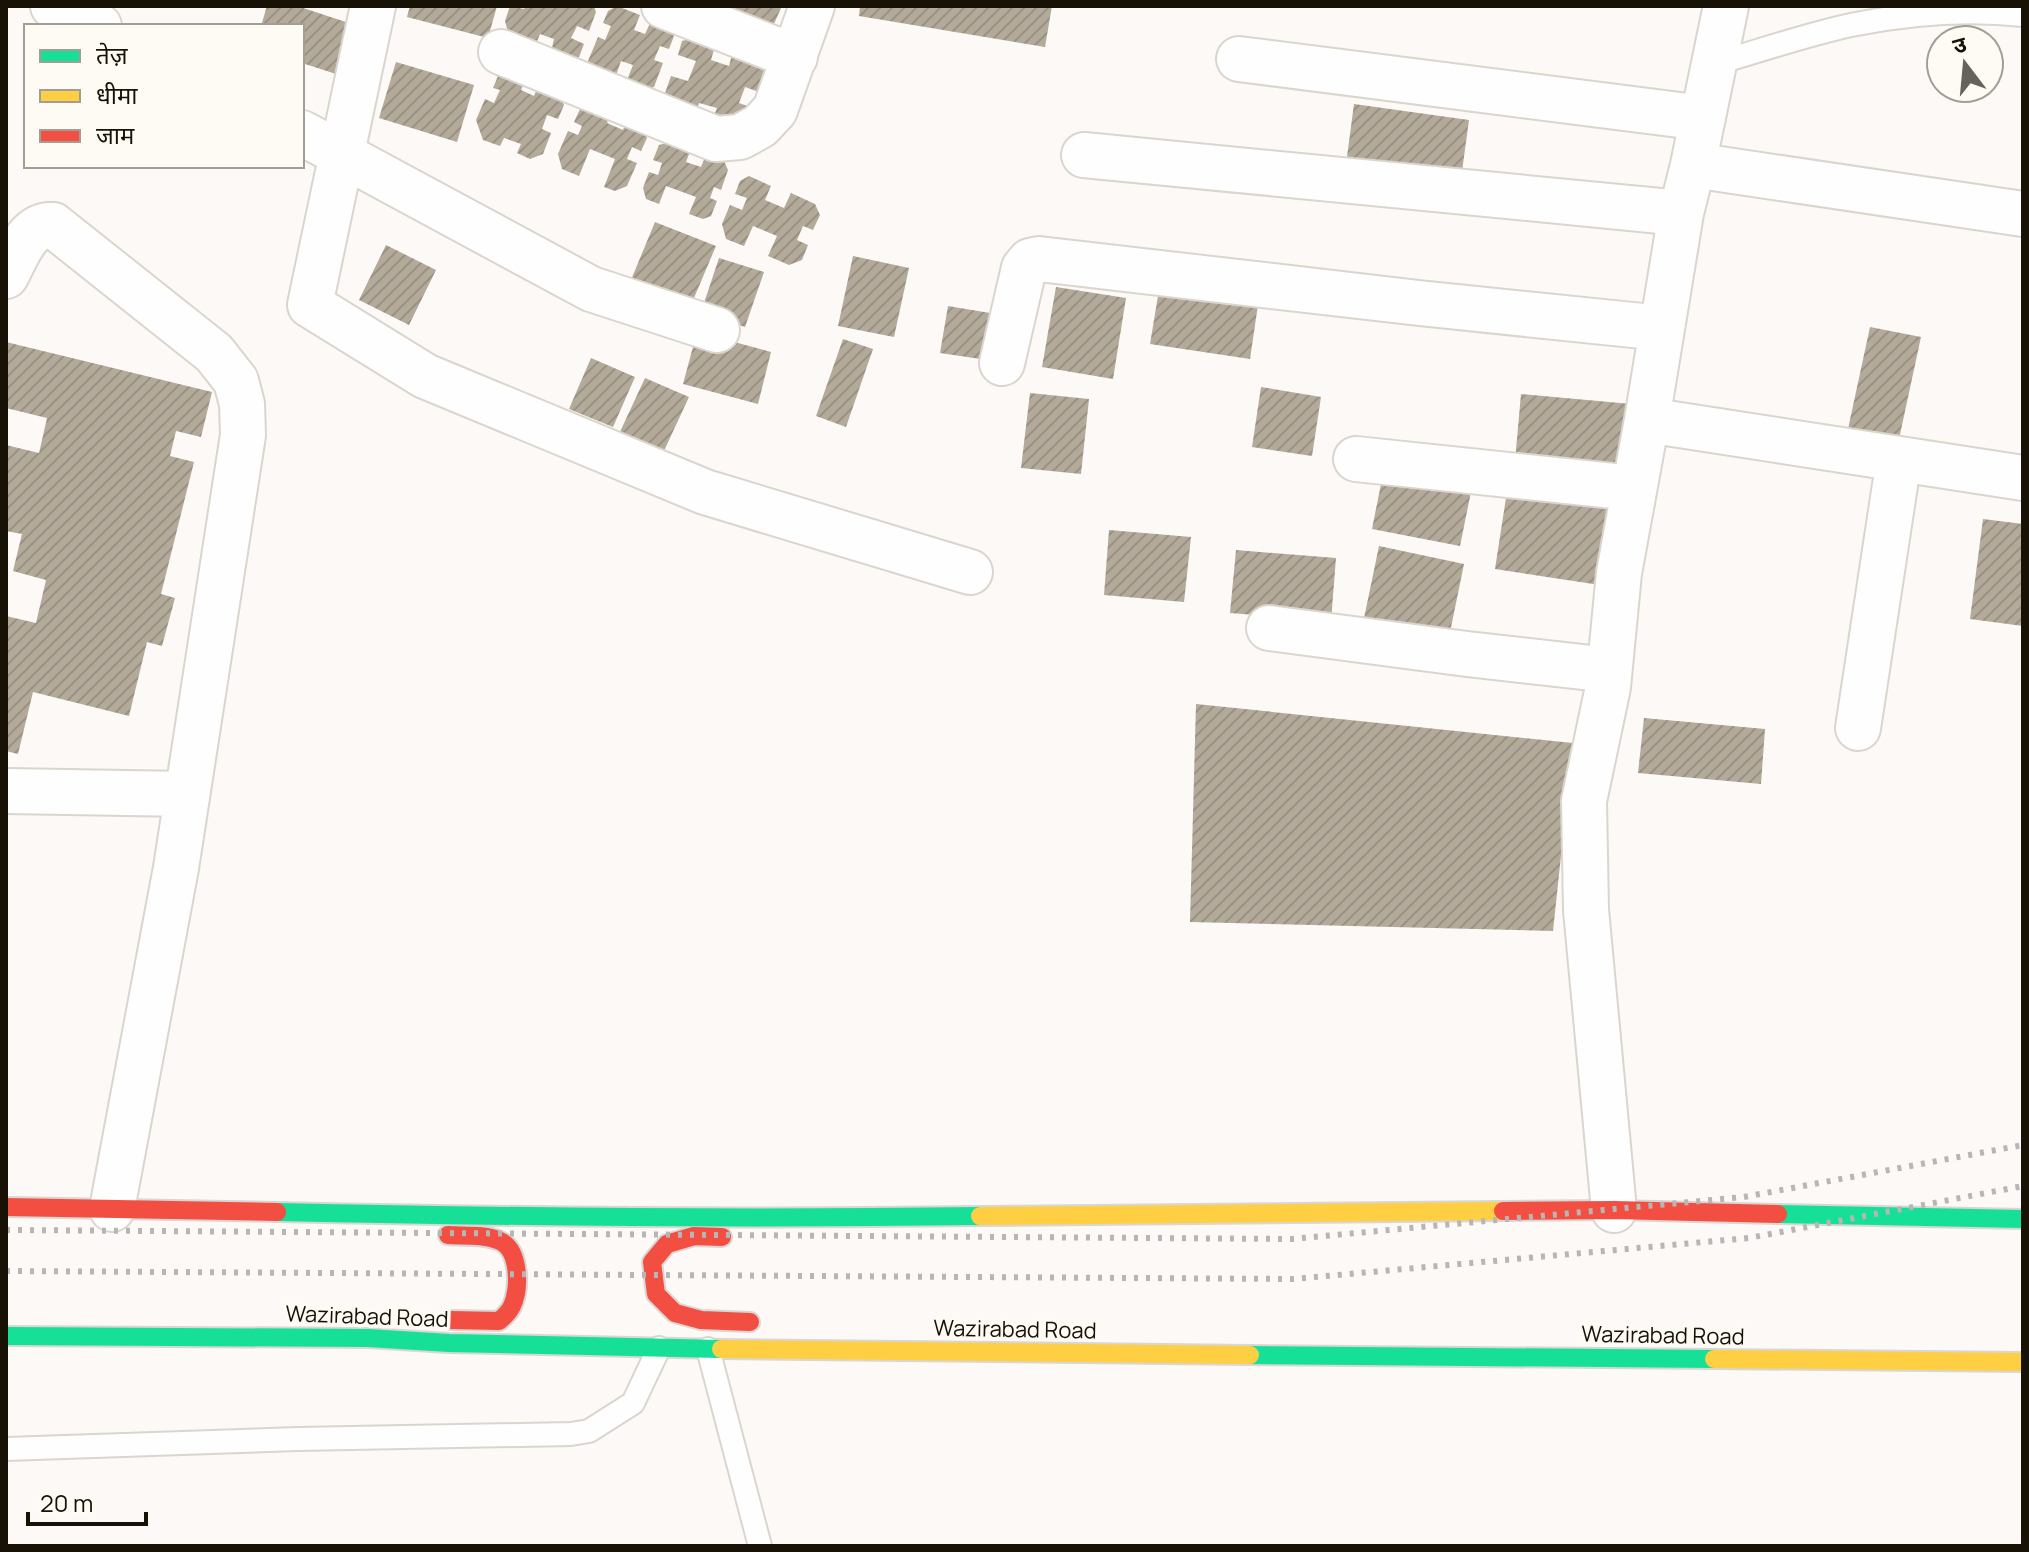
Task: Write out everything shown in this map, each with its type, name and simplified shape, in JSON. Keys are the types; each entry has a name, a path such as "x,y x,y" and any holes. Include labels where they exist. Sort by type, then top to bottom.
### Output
{"highway":[{"path":"6,1207 384,1215 808,1218 1614,1210 2023,1219"},
{"path":"384,1215 405,1232"},
{"path":"784,1232 808,1218"},
{"path":"429,1320 499,1321 511,1309 517,1272 505,1244 491,1239 434,1234"},
{"path":"741,1238 694,1236 667,1244 652,1262 656,1294 675,1313 701,1320 762,1323"},
{"path":"368,1338 401,1320"},
{"path":"802,1333 822,1351"},
{"name":"Wazirabad Road","path":"6,1336 368,1338 449,1343 822,1351 2021,1362"}],"street":[{"path":"53,6 95,24"},
{"path":"373,6 310,305 425,376 705,492 970,572"},
{"path":"664,6 795,57"},
{"path":"501,52 716,139 740,137 760,126 775,110 812,6"},
{"path":"1614,1210 1586,910 1584,801 1608,687 1619,573 1681,213 1726,6"},
{"path":"1239,59 1703,118"},
{"path":"304,134 591,289 717,330"},
{"path":"1084,155 1681,213"},
{"path":"1693,165 2023,214"},
{"path":"6,276 32,231 43,224 53,225 214,353 236,381 242,404 243,435 173,884 112,1209"},
{"path":"1002,363 1024,268 1030,261 1039,259 1662,328"},
{"path":"1647,420 2023,478"},
{"path":"1356,459 1633,488"},
{"path":"1858,728 1899,459"},
{"path":"1269,628 1609,670"},
{"path":"6,791 187,794"}],"lane":[{"path":"1714,64 1848,26 1900,16 1993,12 2023,15"},
{"path":"6,1449 571,1434 589,1431 633,1403 659,1348"},
{"path":"708,1349 760,1546"}],"building":[{"path":"267,6 297,6 352,24 336,74 304,64 304,24 262,24"},
{"path":"410,6 497,6 488,38 407,17"},
{"path":"510,6 524,9 526,6 594,6 596,12 589,31 577,26 571,38 584,44 579,57 569,60 551,52 554,39 540,34 535,46 509,36 505,21"},
{"path":"617,6 640,15 634,30 645,34 652,19 668,26 674,36 669,49 660,46 654,60 663,63 654,87 643,92 625,85 633,65 621,61 614,81 591,72 588,61 598,37 605,40 611,26 603,23 608,11"},
{"path":"695,6 782,6 773,26"},
{"path":"860,6 1052,6 1045,47 859,16"},
{"path":"692,38 715,46 711,60 729,66 733,51 762,61 768,74 762,93 745,87 739,103 753,108 747,124 712,121 717,108 699,103 695,115 664,96 671,76 688,81 696,61 678,55 682,41"},
{"path":"396,62 474,85 457,142 379,118"},
{"path":"510,72 526,79 521,90 534,96 539,84 558,92 564,105 558,119 547,115 542,129 551,133 543,154 530,159 517,153 521,144 504,138 500,146 483,140 476,120 485,99 494,103 500,90 493,88 498,76"},
{"path":"1354,104 1469,120 1460,186 1345,172"},
{"path":"581,107 612,110 607,123 623,130 628,117 642,122 647,138 641,151 632,147 627,159 637,163 627,186 615,191 604,187 615,159 590,149 579,176 562,169 558,154 568,131 578,135 582,126 574,122"},
{"path":"670,142 691,149 686,162 701,167 706,155 724,161 728,170 721,190 714,187 710,198 717,201 711,216 703,219 689,214 696,197 666,186 659,204 646,199 643,188 649,172 658,175 662,163 653,160 659,145"},
{"path":"749,176 771,186 765,200 784,208 791,193 815,204 820,215 813,230 803,226 797,240 808,245 802,260 789,265 768,256 777,236 753,226 744,246 726,239 722,224 730,205 742,210 747,198 735,194 740,181"},
{"path":"655,222 716,246 691,305 631,280"},
{"path":"386,245 436,270 409,325 359,300"},
{"path":"853,256 909,268 894,337 838,326"},
{"path":"719,258 764,272 745,327 701,312"},
{"path":"1160,284 1259,298 1250,359 1150,344"},
{"path":"1056,287 1126,298 1113,379 1042,367"},
{"path":"948,306 1002,315 994,361 940,353"},
{"path":"1870,327 1921,337 1899,439 1848,429"},
{"path":"697,332 771,352 758,404 683,384"},
{"path":"843,339 873,349 846,427 816,416"},
{"path":"6,342 212,392 201,437 176,431 170,456 194,462 161,594 175,598 162,646 147,642 129,716 33,692 18,754 6,751 6,616 36,623 46,580 13,571 22,534 6,531 6,445 39,453 47,418 6,408"},
{"path":"591,358 635,377 613,427 569,409"},
{"path":"645,378 689,397 663,453 619,434"},
{"path":"1261,387 1321,397 1312,456 1252,447"},
{"path":"1030,393 1089,399 1081,474 1021,468"},
{"path":"1521,394 1631,404 1624,482 1514,472"},
{"path":"1384,469 1472,487 1460,546 1372,529"},
{"path":"1508,485 1626,503 1613,587 1495,569"},
{"path":"1983,519 2023,524 2023,626 1970,619"},
{"path":"1109,530 1191,537 1184,602 1104,595"},
{"path":"1379,546 1464,564 1448,642 1363,623"},
{"path":"1236,550 1336,558 1331,621 1230,613"},
{"path":"1196,704 1573,743 1553,931 1190,922"},
{"path":"1644,718 1765,729 1761,784 1638,773"}],"railway":[{"path":"6,1230 1292,1239 1744,1197 2023,1145"},
{"path":"6,1271 1293,1279 1749,1238 2023,1186"}],"traffic: fast":[{"path":"277,1212 628,1217 980,1216"},
{"path":"1778,1214 2023,1219"},
{"path":"6,1336 368,1338 449,1343 721,1349"},
{"path":"1250,1355 1714,1359"}],"traffic: slow":[{"path":"980,1216 1503,1211"},
{"path":"721,1349 1250,1355"},
{"path":"1714,1359 2023,1362"}],"traffic: jam":[{"path":"6,1207 277,1212"},
{"path":"1503,1211 1778,1214"},
{"path":"448,1235 481,1236 500,1241 507,1246 515,1261 517,1280 512,1306 499,1321 451,1320"},
{"path":"722,1237 694,1236 667,1244 652,1262 656,1294 675,1313 701,1320 750,1322"}]}
